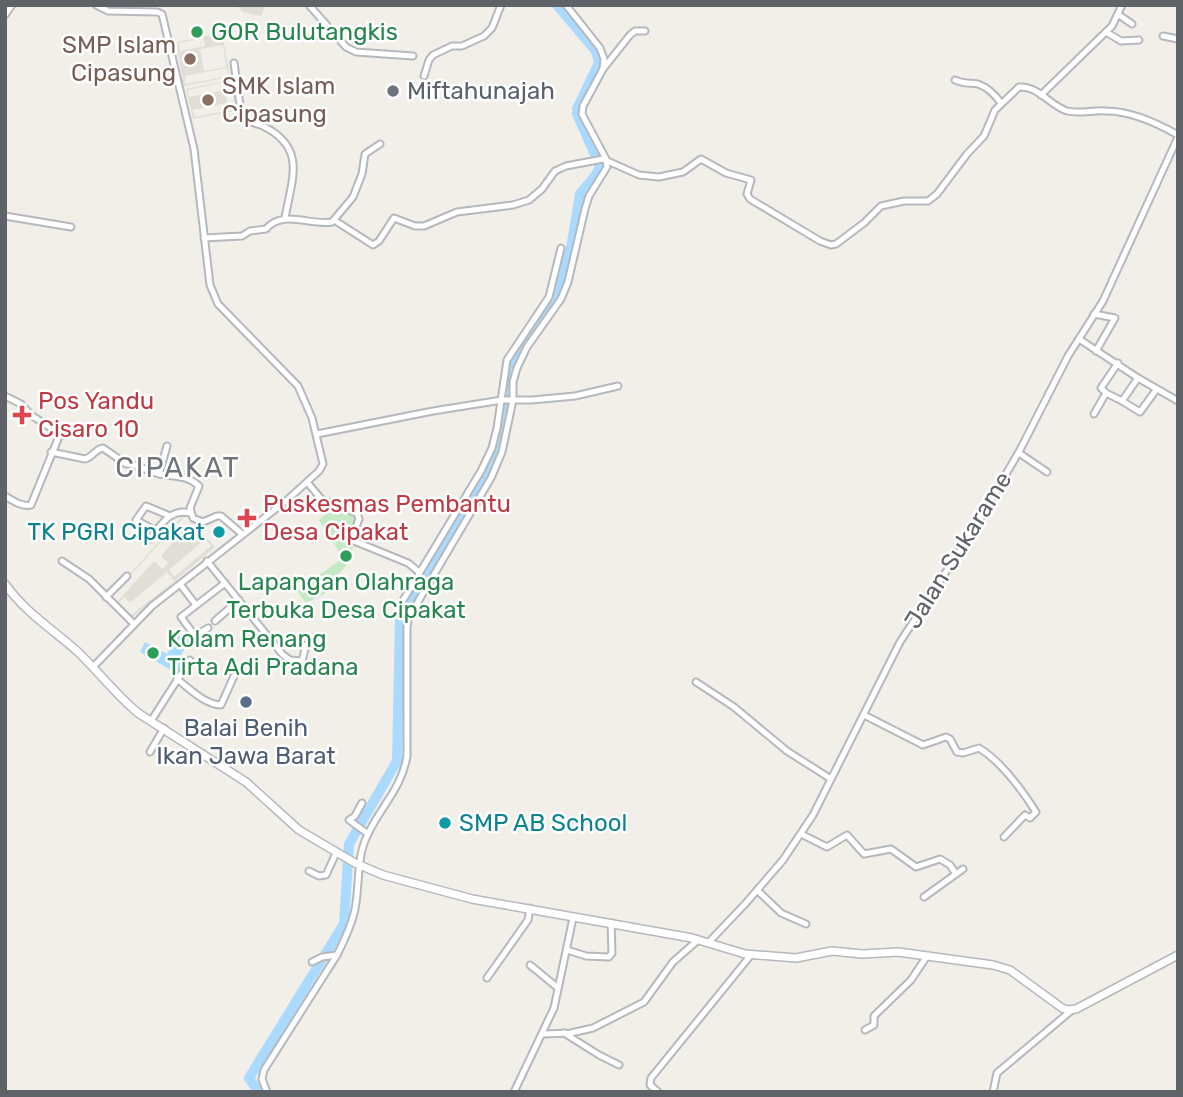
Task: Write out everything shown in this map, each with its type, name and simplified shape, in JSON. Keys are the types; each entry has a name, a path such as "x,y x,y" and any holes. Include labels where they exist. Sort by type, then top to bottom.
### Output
{"street":[{"path":"5,15 12,5"},
{"path":"96,5 108,11 159,13"},
{"path":"159,13 165,5"},
{"path":"309,5 346,47 356,52 413,56"},
{"path":"424,76 433,55 484,36 492,28 501,5"},
{"path":"566,5 600,48 604,69"},
{"path":"1041,95 1106,32 1119,15 1122,5"},
{"path":"93,667 134,624 207,561 307,482 323,464 317,434 298,386 218,304 210,285 194,149 159,13"},
{"path":"1119,15 1132,24"},
{"path":"267,1092 262,1079 264,1070 334,956 355,911 357,865 368,834 405,772 409,617 425,584 491,478 502,452 513,382 520,359 554,311 568,282 589,196 606,171 582,114 583,106 604,69 630,35 635,31 645,31"},
{"path":"1106,32 1121,41 1139,40"},
{"path":"1163,36 1178,39"},
{"path":"234,63 242,119 262,125 277,135 292,154 293,171 285,218"},
{"path":"955,80 967,85 978,84 994,94 1001,103"},
{"path":"334,220 373,245 379,241 394,218 415,226 424,226 457,212 513,205 529,200 542,189 555,171 566,166 601,160 639,175 659,177 683,172 701,159 726,173 751,180 747,194 750,199 831,245 864,223 881,206 904,201 928,201 937,194 984,136 995,110 1019,87 1036,90 1068,111 1107,111 1131,115 1178,136"},
{"name":"Jalan Sukarame","path":"708,943 783,860 813,815 900,642 974,529 1019,453 1094,314 1130,243 1178,136"},
{"path":"204,241 265,230 285,218 326,223 334,220 353,197 362,174 365,156 380,144"},
{"path":"5,216 71,227"},
{"path":"402,602 481,471 494,438 507,360 549,297 561,248"},
{"path":"1094,314 1115,318 1096,351"},
{"path":"1079,339 1156,390 1178,401"},
{"path":"1118,363 1102,386 1106,393 1140,412 1156,390"},
{"path":"1122,401 1138,378"},
{"path":"317,434 433,411 501,401 575,396 618,386"},
{"path":"1094,414 1106,393"},
{"path":"5,396 21,404 31,415 60,436 31,505 26,506 5,496"},
{"path":"159,474 167,446"},
{"path":"51,452 85,459 103,447 126,464 159,474 179,475 198,483 199,490 190,513"},
{"path":"1019,453 1047,472"},
{"path":"307,482 322,500 357,513 359,519 352,538 354,541 408,563 425,584"},
{"path":"156,531 136,520 146,506 170,516"},
{"path":"150,539 170,516 179,511 190,513 203,522 222,516 242,534"},
{"path":"62,561 84,575 134,624"},
{"path":"207,561 283,656 302,661 306,645"},
{"path":"106,597 127,576"},
{"path":"208,628 195,636 181,620 225,583"},
{"path":"5,584 26,609 93,667 124,701 246,782 299,830 357,865 383,875 472,899 698,940 751,955 796,958 832,951 862,954 898,952 1000,966 1010,970 1062,1008 1072,1010"},
{"path":"180,584 197,605"},
{"path":"215,621 239,600"},
{"path":"151,721 190,660"},
{"path":"177,679 201,698 221,705 234,676"},
{"path":"696,682 734,707 787,751 831,779"},
{"path":"864,715 923,745 948,738 957,752 979,748 987,754 1036,812 1030,818 1025,815 1004,837"},
{"path":"150,752 163,729"},
{"path":"362,803 355,816 349,820 368,834"},
{"path":"801,834 826,847 848,835 864,854 891,849 916,867 940,859 950,865 956,874"},
{"path":"309,871 319,876 326,875 338,854"},
{"path":"924,897 963,869"},
{"path":"757,891 781,913 806,924"},
{"path":"487,978 528,920 530,908"},
{"path":"514,1092 554,1008 573,918"},
{"path":"567,950 586,956 609,957 612,953 611,923"},
{"path":"543,1034 593,1028 644,1002 673,962 698,940"},
{"path":"658,1092 650,1085 651,1078 751,955"},
{"path":"993,1092 997,1073 1072,1010 1178,955"},
{"path":"312,962 322,957 334,956"},
{"path":"865,1030 874,1025 874,1016 911,980 927,957"},
{"path":"530,965 558,989"},
{"path":"564,1033 619,1065"}],"shaded area":[{"path":"236,5 265,5 261,16 243,12"},
{"name":"SMP Islam Cipasung","path":"222,33 230,77 184,86 176,42","holes":["204,38 205,46 180,51 179,43","223,45 226,67 204,71 200,49","227,68 229,76 185,84 185,76"]},
{"name":"SMK Islam Cipasung","path":"232,80 239,110 193,119 186,89","holes":["230,81 232,89 189,97 188,90","232,90 236,109 195,117 193,110 227,103 225,91"]},
{"path":"186,512 205,529 202,533 215,547 129,620 109,597","holes":["187,514 193,520 161,556 168,563 162,569 154,561 117,602 111,596","194,521 200,526 197,530 202,535 195,543 184,533","205,539 211,546 174,577 169,570","167,572 174,581 129,617 118,603 125,597 130,603"]}],"green space":[{"name":"Lapangan Olahraga Terbuka Desa Cipakat","path":"331,509 359,516 353,548 343,570 337,575 335,588 306,603 297,591 343,558 319,520"}],"water":[{"name":"Kolam Renang Tirta Adi Pradana","path":"178,634 189,640 178,661 183,664 178,674 140,652 145,642 167,654"}],"waterway":[{"path":"259,1092 249,1078 344,924 349,844 397,761 400,619 499,448 512,360 556,299 571,248 580,194 600,166 577,114 599,63 596,51 557,5"}],"place":[{"name":"GOR Bulutangkis","path":"197,32"},
{"name":"SMP Islam Cipasung","path":"190,59"},
{"name":"Miftahunajah","path":"393,91"},
{"name":"SMK Islam Cipasung","path":"208,100"},
{"name":"Pos Yandu Cisaro 10","path":"22,415"},
{"name":"Puskesmas Pembantu Desa Cipakat","path":"247,518"},
{"name":"TK PGRI Cipakat","path":"219,532"},
{"name":"Lapangan Olahraga Terbuka Desa Cipakat","path":"346,556"},
{"name":"Kolam Renang Tirta Adi Pradana","path":"153,653"},
{"name":"Balai Benih Ikan Jawa Barat","path":"246,702"},
{"name":"SMP AB School","path":"445,823"}],"district":[{"name":"CIPAKAT","path":"178,467"}]}
